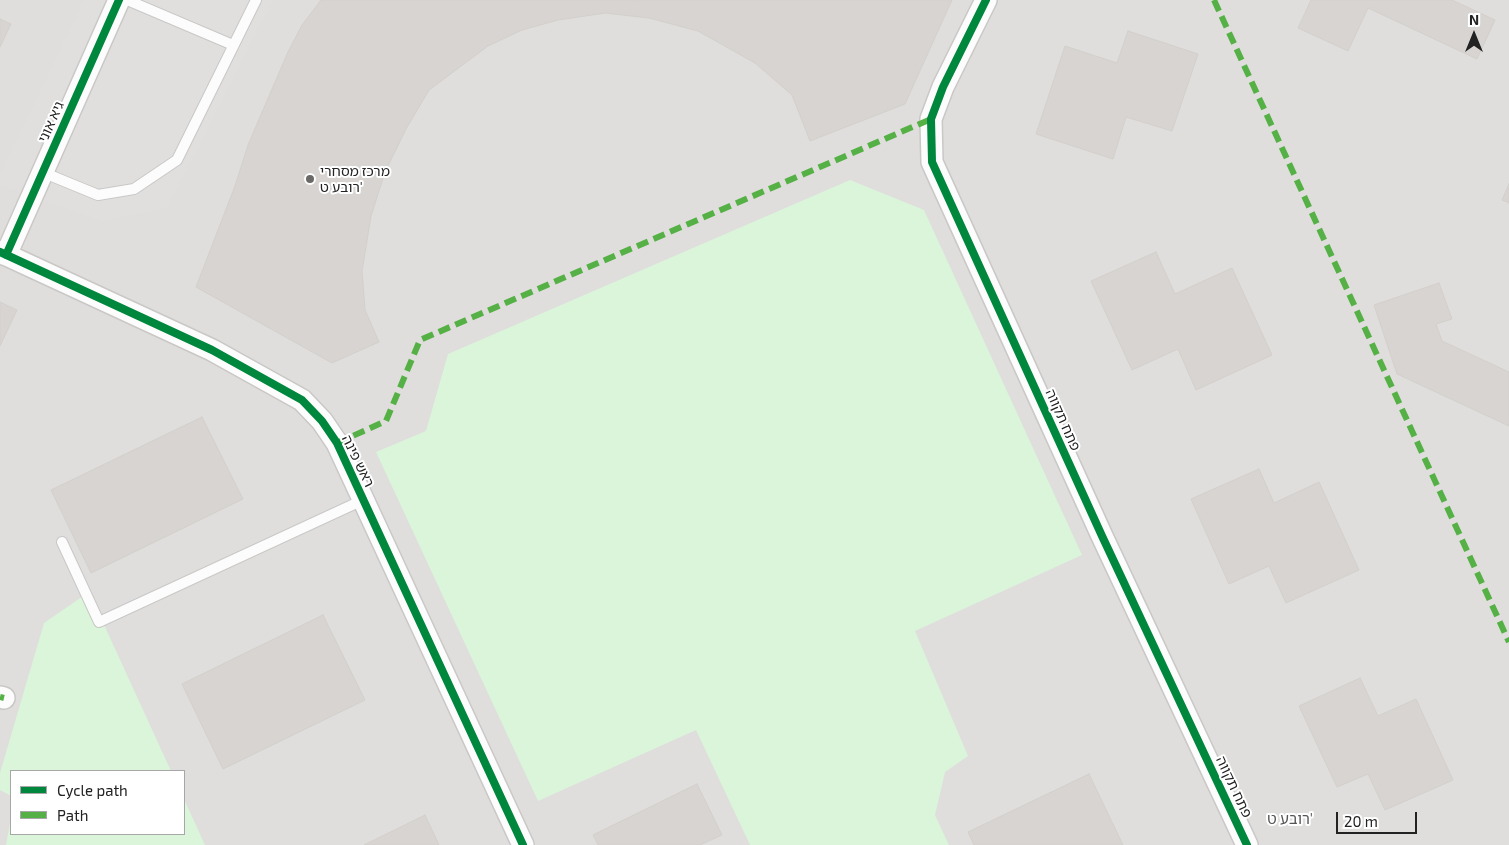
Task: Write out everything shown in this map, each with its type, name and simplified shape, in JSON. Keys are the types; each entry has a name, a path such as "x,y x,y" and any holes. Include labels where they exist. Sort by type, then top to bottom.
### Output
{"street":[{"name":"גיא אוני","path":"3,253 42,172 119,0"},
{"name":"פתח תקווה","path":"986,0 943,87 931,119 932,162 1102,536 1247,845"},
{"name":"ראש פינה","path":"3,253 212,350 302,400 322,421 337,443 523,845"}],"lane":[{"path":"127,0 234,45"},
{"path":"42,172 98,195 134,189 177,160 256,0"},
{"path":"62,542 99,622 363,500"}],"shaded area":[{"path":"0,0 1509,0 1509,845 0,845"},
{"path":"84,0 273,0 168,207 102,221 0,185 0,174"}],"green space":[{"path":"850,180 924,210 1082,555 915,631 968,756 945,772 935,815 949,845 750,845 696,730 538,801 376,452 426,431 448,354"},
{"path":"89,592 171,770 10,770 10,795 0,790 0,773 44,623"},
{"path":"185,801 205,845 6,845 10,823 10,835 185,835"}],"building":[{"name":"מרכז מסחרי רובע ט'","path":"321,0 952,0 905,104 810,141 792,95 755,63 698,31 649,18 605,13 558,20 522,30 488,46 429,90 406,129 385,172 371,216 362,271 365,310 379,342 332,363 196,287 235,186 248,145 288,52 302,25"},
{"path":"1311,0 1452,0 1495,20 1477,59 1368,8 1348,51 1298,28"},
{"path":"0,19 11,24 0,47"},
{"path":"1128,31 1198,54 1172,131 1126,117 1113,159 1036,134 1065,46 1117,63"},
{"path":"1509,184 1509,203 1502,200"},
{"path":"1156,252 1175,294 1232,268 1272,355 1196,390 1178,349 1132,370 1091,281"},
{"path":"1439,283 1452,319 1436,324 1442,341 1509,372 1509,426 1397,374 1374,305"},
{"path":"0,302 17,310 0,346"},
{"path":"202,417 243,499 91,573 51,490"},
{"path":"1259,469 1274,503 1319,482 1359,570 1286,603 1269,566 1229,584 1191,499"},
{"path":"323,615 365,700 223,769 182,684"},
{"path":"1360,678 1378,716 1416,699 1453,780 1385,810 1368,774 1337,787 1299,706"},
{"path":"1089,774 1123,845 974,845 968,832"},
{"path":"697,784 722,835 700,845 598,845 593,835"},
{"path":"425,815 439,845 364,845"}],"marked path":[{"path":"1214,0 1509,642"},
{"path":"337,443 386,421 420,340 931,119"},
{"path":"0,697 4,698"}],"cycle path":[{"path":"6,255 119,0"},
{"path":"986,0 943,87 931,119 932,162 1102,536 1247,845"},
{"path":"0,252 212,350 302,400 322,421 337,443 523,845"}],"place":[{"name":"מרכז מסחרי רובע ט'","path":"310,179"}],"district":[{"name":"רובע ט'","path":"1290,819"}]}
